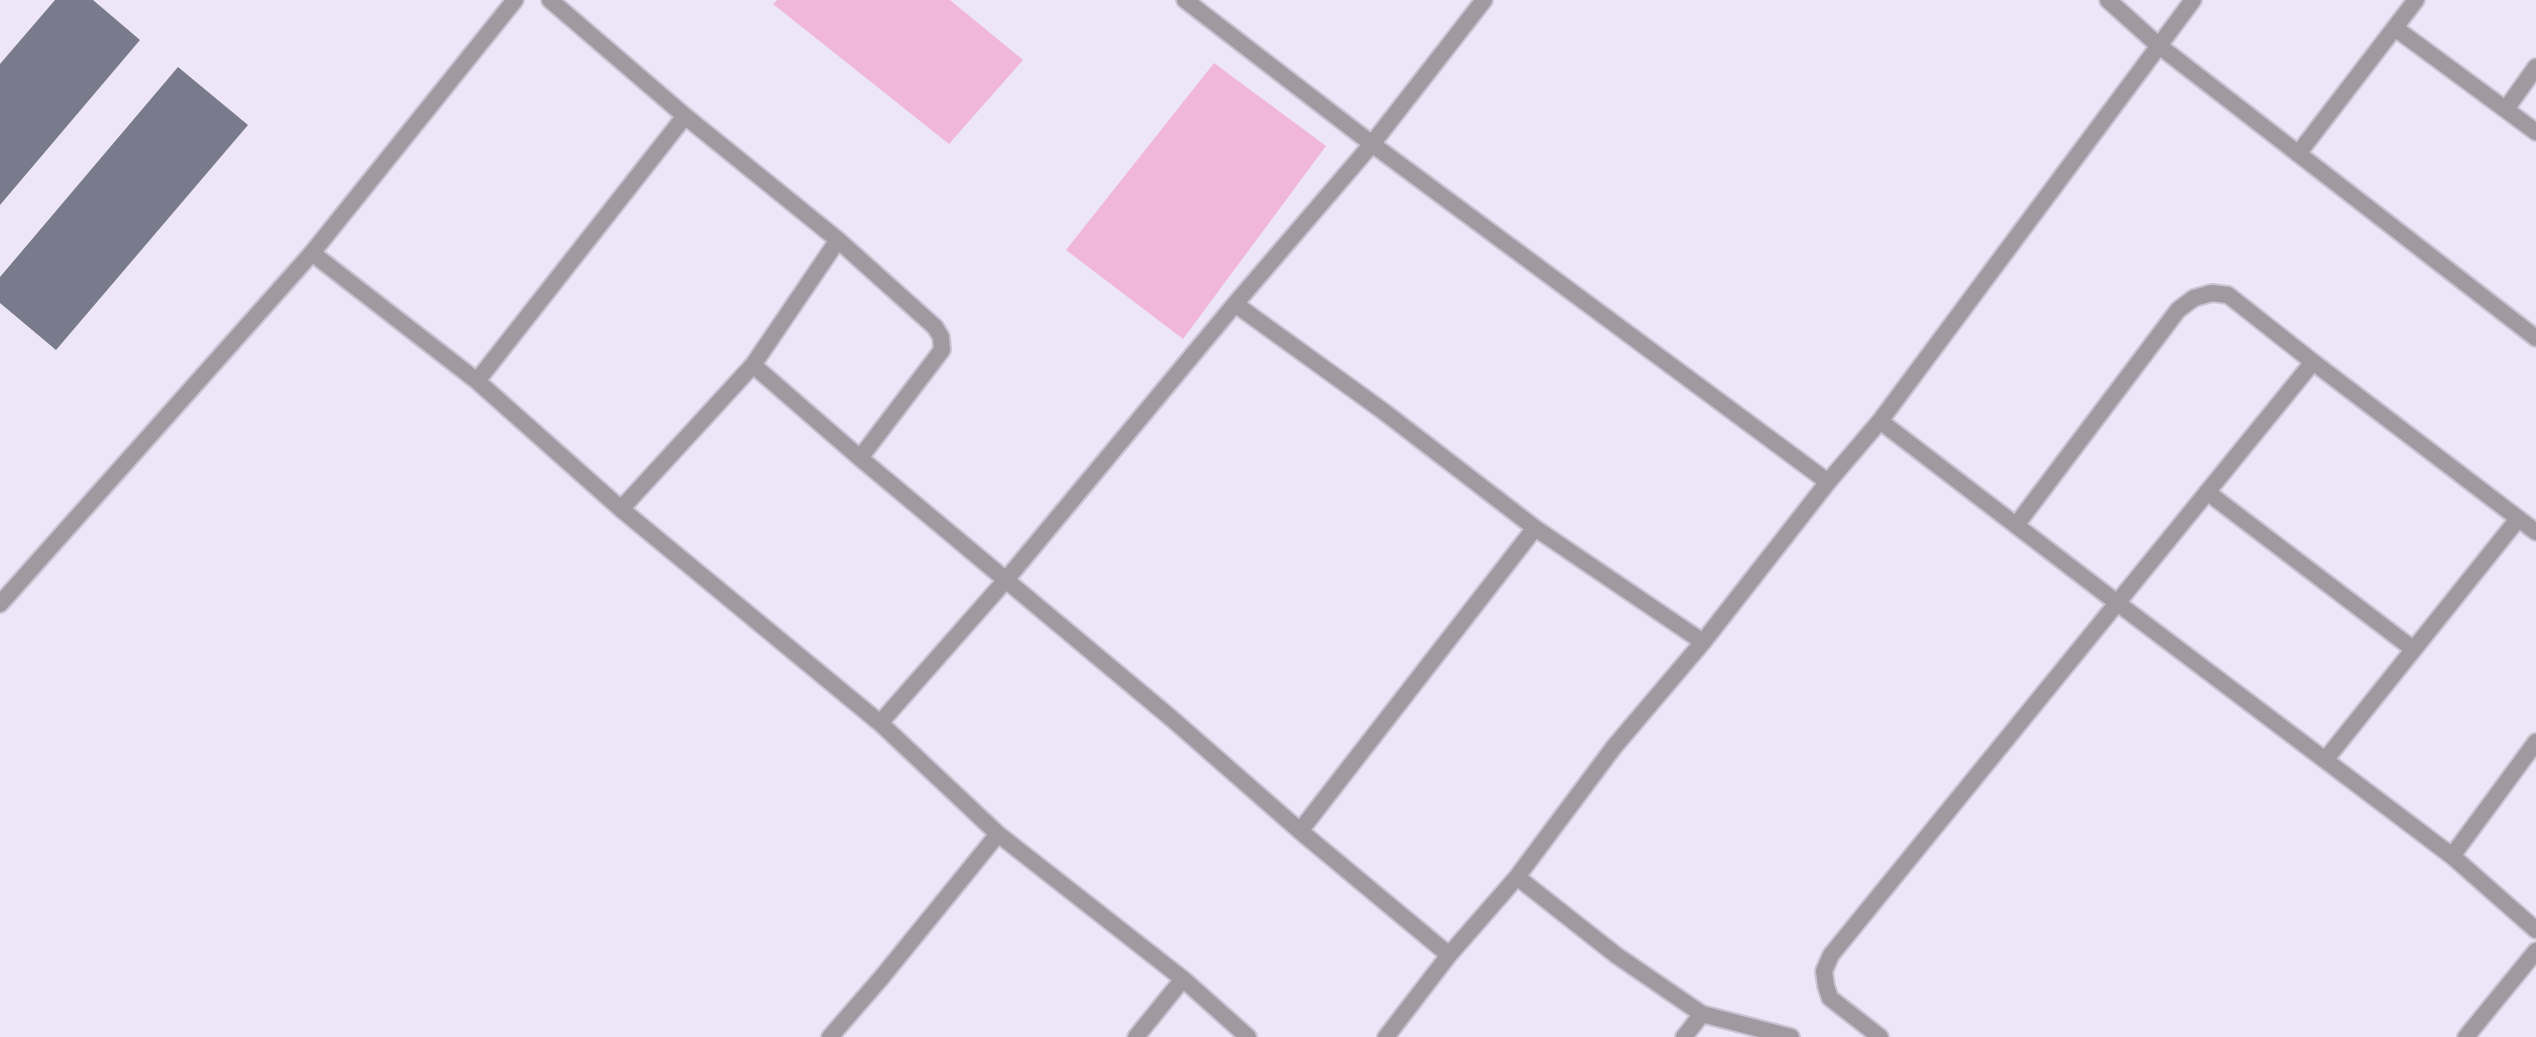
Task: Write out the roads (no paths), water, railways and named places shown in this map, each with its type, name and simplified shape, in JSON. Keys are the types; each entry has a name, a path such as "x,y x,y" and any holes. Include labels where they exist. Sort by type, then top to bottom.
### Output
{"street":[{"path":"0,604 312,253 515,0"},
{"path":"550,0 685,116 838,240 935,327 941,337 942,350 860,458"},
{"path":"1185,0 1372,144 1828,482"},
{"path":"880,723 1005,581 1235,304 1372,144 1484,0"},
{"path":"2108,0 2158,45 2536,338"},
{"path":"1386,1037 1449,955 1518,877 1614,747 1703,642 1828,482 1880,421 2193,0"},
{"path":"2298,154 2416,0"},
{"path":"2395,28 2536,132"},
{"path":"2506,109 2536,67"},
{"path":"477,381 685,116"},
{"path":"621,509 753,365 838,240"},
{"path":"312,253 477,381 621,509 880,723 998,834 1183,979 1248,1037"},
{"path":"2017,524 2178,310 2194,298 2212,293 2228,295 2536,532"},
{"path":"1235,304 1383,411 1535,528 1703,642"},
{"path":"1880,1037 1830,999 1824,971 1831,955 2313,362"},
{"path":"753,365 1005,581 1172,718 1300,831 1449,955"},
{"path":"1880,421 2452,856 2536,930"},
{"path":"2207,492 2413,649"},
{"path":"2326,759 2518,519"},
{"path":"1300,831 1535,528"},
{"path":"2452,856 2536,742"},
{"path":"830,1037 998,834"},
{"path":"1518,877 1616,955 1701,1014 1791,1037"},
{"path":"2466,1037 2536,951"},
{"path":"1136,1037 1183,979"},
{"path":"1684,1037 1701,1014"}]}
